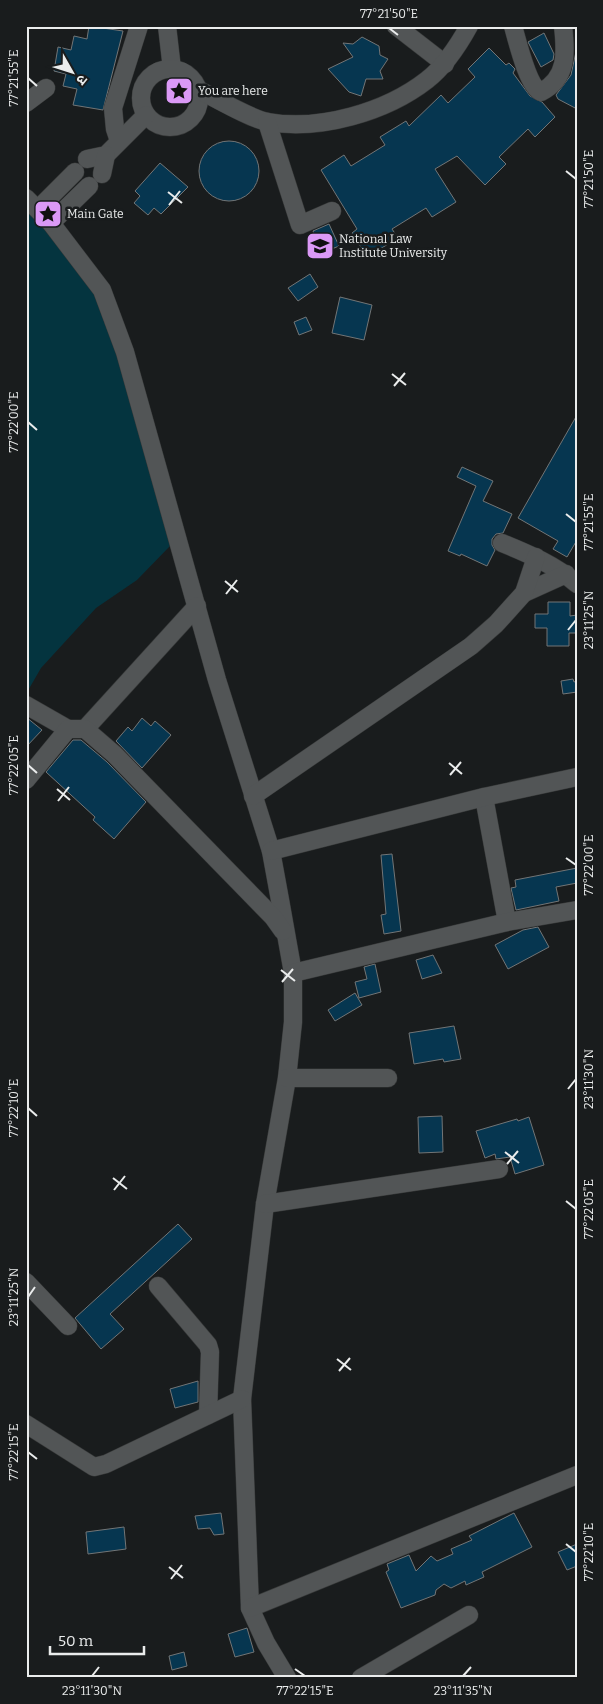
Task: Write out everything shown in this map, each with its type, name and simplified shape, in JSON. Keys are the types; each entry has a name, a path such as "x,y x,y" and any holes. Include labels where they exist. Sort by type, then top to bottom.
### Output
{"street":[{"path":"119,141 114,129 113,108 139,26"},
{"path":"167,26 172,69"},
{"path":"396,26 444,64"},
{"path":"200,90 195,113 184,124 171,128 157,124 146,115 141,101 144,86 154,74 172,69 184,72 191,77 200,90 267,122 301,124 334,120 366,111 410,92 428,80 444,64 469,26"},
{"path":"513,26 524,62 534,86 541,92 552,84 565,63 563,26"},
{"path":"26,103 46,88"},
{"path":"146,115 106,155 81,166 32,204 51,223 102,290 125,352 146,420 197,606 253,796 271,850 293,973 293,1022 287,1078 265,1204 242,1399 250,1608 287,1678"},
{"path":"267,122 300,225 332,211"},
{"path":"102,174 106,155"},
{"path":"51,223 89,186"},
{"path":"502,543 536,557 571,579"},
{"path":"253,796 471,646 496,624 524,593 536,557"},
{"path":"524,593 571,579"},
{"path":"26,780 197,606"},
{"path":"26,705 77,729 114,754 274,917 286,936"},
{"path":"271,850 484,797 577,777"},
{"path":"484,797 508,922"},
{"path":"293,973 508,922 577,910"},
{"path":"287,1078 388,1078"},
{"path":"265,1204 499,1169"},
{"path":"26,1282 68,1326"},
{"path":"158,1286 208,1345 210,1352 208,1415"},
{"path":"26,1424 94,1468 242,1399"},
{"path":"250,1608 577,1475"},
{"path":"361,1678 469,1615"}],"shaded area":[{"path":"26,196 59,230 99,301 135,410 170,546 137,580 96,608 41,668 26,694"}],"building":[{"path":"89,26 123,31 103,110 73,105 77,89 63,86 66,74 54,71 58,47 71,50 74,36 87,39"},
{"path":"544,33 554,54 553,60 541,67 528,42"},
{"path":"362,37 379,46 380,55 388,59 380,71 383,79 366,79 361,96 349,92 328,69 353,57 343,43 353,44"},
{"path":"577,47 577,109 558,99 556,95 571,75"},
{"path":"489,48 506,65 509,63 515,69 513,73 530,96 542,102 555,117 535,137 528,129 499,157 506,164 485,185 457,156 435,169 456,202 432,217 426,208 392,229 398,238 367,257 352,233 357,229 321,170 344,155 351,166 385,145 380,137 406,121 409,126 441,95 448,103 475,77 468,69"},
{"path":"229,141 245,146 250,150 254,155 259,171 254,187 250,192 245,196 229,201 213,196 208,192 204,187 199,171 204,155 208,150 213,146"},
{"path":"160,163 188,187 161,214 154,208 148,215 134,203 140,196 135,191"},
{"path":"329,224 339,246 322,253 313,231"},
{"path":"310,274 318,287 298,301 288,288"},
{"path":"340,297 372,305 364,340 332,333"},
{"path":"306,317 312,330 299,335 294,322"},
{"path":"577,415 577,540 567,557 553,549 558,541 518,518"},
{"path":"462,467 493,481 483,501 512,514 503,533 496,534 492,539 492,545 495,550 487,566 461,554 460,556 448,551 476,486 457,477"},
{"path":"548,602 570,602 570,616 577,615 577,633 569,633 569,646 547,646 547,628 535,628 535,614 548,614"},
{"path":"573,679 574,682 577,681 577,692 563,694 561,681"},
{"path":"26,717 42,730 26,747"},
{"path":"142,718 151,726 155,721 171,735 142,768 116,741 128,727 132,731"},
{"path":"73,740 81,740 107,762 146,802 114,839 93,820 95,817 46,772"},
{"path":"392,854 401,931 384,934 381,915 386,914 381,855"},
{"path":"577,868 577,883 556,887 559,901 516,910 511,888 516,887 515,880"},
{"path":"538,927 549,947 508,969 495,945 523,930"},
{"path":"433,955 442,973 422,979 416,960"},
{"path":"375,964 381,992 359,998 355,982 367,979 364,967"},
{"path":"355,993 362,1005 335,1021 328,1010"},
{"path":"454,1026 461,1059 444,1062 443,1059 414,1064 409,1033"},
{"path":"442,1116 443,1152 419,1153 418,1117"},
{"path":"529,1117 544,1165 515,1174 510,1157 496,1159 495,1154 485,1158 476,1131"},
{"path":"178,1224 192,1239 110,1314 124,1329 101,1349 75,1318"},
{"path":"198,1381 198,1402 175,1408 170,1389"},
{"path":"221,1513 224,1534 214,1535 210,1528 198,1529 195,1516"},
{"path":"514,1513 532,1547 482,1572 484,1577 466,1585 465,1581 451,1588 444,1584 436,1590 435,1595 401,1608 386,1572 389,1570 387,1564 409,1555 416,1571 431,1556 437,1561 453,1554 451,1549 472,1540 469,1536"},
{"path":"124,1527 126,1549 88,1554 86,1532"},
{"path":"577,1544 577,1566 567,1570 558,1552"},
{"path":"247,1628 254,1652 235,1657 228,1634"},
{"path":"184,1652 187,1666 172,1670 169,1656"}],"place":[{"name":"You are here","path":"179,91"},
{"name":"Main Gate","path":"48,214"},
{"name":"National Law Institute University","path":"320,246"}]}
